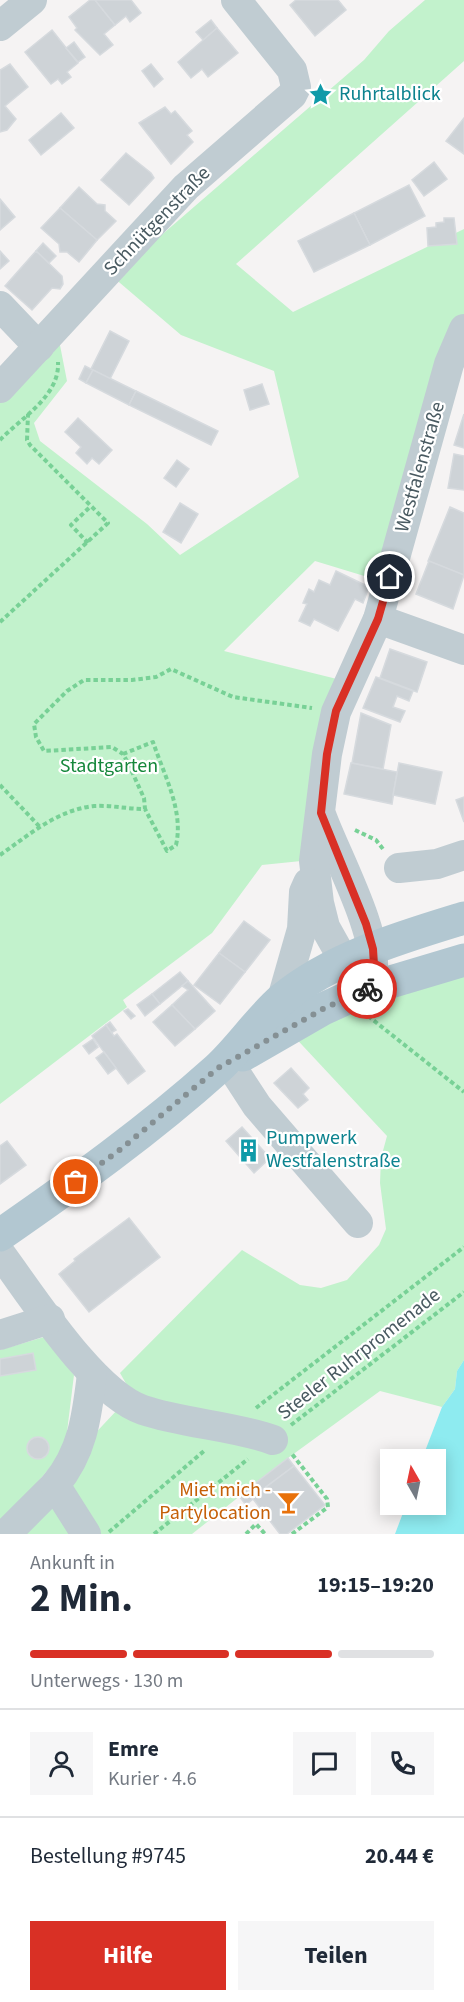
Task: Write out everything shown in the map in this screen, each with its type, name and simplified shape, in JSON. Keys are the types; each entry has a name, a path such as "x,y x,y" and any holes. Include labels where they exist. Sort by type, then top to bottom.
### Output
{"main road":[{"path":"223,1066 282,999 361,945 403,937 464,918"},
{"path":"0,1235 121,1149 223,1066 323,1009 366,1002 464,960"}],"street":[{"path":"0,26 32,0"},
{"name":"Schnütgenstraße","path":"0,388 186,187 292,96 296,87 292,70 236,0"},
{"path":"0,306 46,339"},
{"name":"Westfalenstraße","path":"282,999 302,929 304,892 313,872 327,754 336,711 378,619 449,364 464,329"},
{"path":"378,619 464,650"},
{"name":"Westfalenstraße","path":"321,813 361,945 366,1002"},
{"path":"399,868 437,864 464,855"},
{"name":"Westfalenstraße","path":"313,872 325,927 361,945"},
{"path":"223,1066 358,1224"},
{"path":"0,1253 92,1374 124,1400 142,1410 230,1429 282,1447"},
{"path":"0,1335 50,1319"},
{"path":"6,1534 56,1485 69,1469 80,1444 92,1374"},
{"path":"56,1485 86,1534"}],"path":[{"path":"0,440 54,385 58,374 46,339"},
{"path":"0,622 108,523 30,445 27,440 28,414"},
{"path":"88,543 71,525 91,506"},
{"path":"123,754 153,742 177,810 179,830 176,845 167,851 145,809 144,798 123,754 112,747 98,746 44,751 36,737 34,724 67,692 84,680 132,680 156,677 171,669 233,697 316,709"},
{"path":"0,785 40,827"},
{"path":"0,855 40,827 76,809 114,806 145,809"},
{"path":"321,813 376,840 399,868"},
{"path":"366,1002 464,1092"},
{"path":"106,1534 230,1429 464,1247"},
{"name":"Steeler Ruhrpromenade","path":"154,1534 282,1447 464,1292"},
{"path":"282,1447 327,1499 328,1507 292,1534"},
{"path":"246,1534 256,1524 265,1534"}],"green space":[{"name":"Stadtgarten","path":"425,0 464,0 464,61 236,264 293,312 464,229 464,319 384,582 315,561 224,651 345,681 311,860 262,865 212,933 123,1000 127,1007 0,1104 0,394 58,335 67,381 34,423 40,441 147,524 180,555 299,477 274,371 181,335 113,277 364,60 389,31"},
{"path":"464,963 464,1360 457,1371 455,1389 442,1407 380,1391 288,1458 192,1534 1,1534 132,1394 120,1373 242,1250 300,1285 321,1288 347,1280 379,1245 386,1229 380,1183 381,1158 387,1136 289,1031"},
{"path":"44,1337 74,1375 66,1440 55,1462 0,1525 0,1350"}],"water":[{"path":"464,1360 464,1534 395,1534 402,1515 446,1515 446,1449 426,1449 442,1407 455,1389 457,1371"}],"building":[{"path":"90,0 95,0 115,25 104,34 113,45 100,55 75,30 77,28 69,17"},
{"path":"95,0 131,0 141,13 130,22 126,16 115,25"},
{"path":"296,0 338,0 346,10 315,36 290,5"},
{"path":"211,20 217,28 203,40 196,32"},
{"path":"217,28 238,53 208,77 202,69 191,78 178,62"},
{"path":"52,30 78,63 67,72 71,77 62,84 58,79 51,84 25,52"},
{"path":"74,42 85,57 78,62 66,48"},
{"path":"10,64 28,87 5,106 16,119 7,130 0,132 0,70"},
{"path":"151,64 163,79 154,87 142,71"},
{"path":"165,107 171,114 175,111 192,131 187,135 193,142 171,164 139,123"},
{"path":"61,113 74,128 41,155 29,140"},
{"path":"464,118 464,154 446,141"},
{"path":"126,153 154,178 129,205 101,180"},
{"path":"434,162 447,179 424,196 412,180"},
{"path":"409,185 425,216 370,245 354,213"},
{"path":"79,187 97,204 105,205 105,211 116,221 97,240 60,208"},
{"path":"0,199 15,217 0,230"},
{"path":"60,208 97,240 79,262 67,252 60,252 59,244 41,228"},
{"path":"354,213 370,245 314,272 298,241"},
{"path":"444,218 454,218 457,244 428,246 427,228 436,227 436,223 444,222"},
{"path":"43,243 56,256 49,263 36,251"},
{"path":"0,251 9,261 0,269"},
{"path":"36,251 62,276 63,284 60,289 52,288 32,310 5,286"},
{"path":"110,331 129,341 110,379 91,369"},
{"path":"85,366 93,370 86,383 79,379"},
{"path":"93,370 136,391 129,405 86,383"},
{"path":"262,384 269,404 250,410 244,390"},
{"path":"136,391 218,431 211,445 129,405"},
{"path":"464,414 464,448 454,445"},
{"path":"78,418 112,450 99,464 92,458 87,464 76,453 81,447 65,432"},
{"path":"454,454 464,456 464,490 448,488"},
{"path":"177,460 189,469 176,487 164,478"},
{"path":"180,503 198,514 181,543 163,532"},
{"path":"450,507 464,513 464,575 428,561"},
{"path":"429,561 464,575 453,609 416,594"},
{"path":"336,571 369,587 363,603 355,599 338,631 314,619 310,626 299,621 307,604 303,603 309,589 314,592 319,580 330,585"},
{"path":"390,649 427,662 417,692 380,678"},
{"path":"376,677 413,691 409,701 397,696 393,707 405,711 400,722 363,708"},
{"path":"361,713 391,725 383,769 352,763"},
{"path":"351,763 397,772 392,804 344,794"},
{"path":"399,763 442,772 435,804 393,795"},
{"path":"464,797 464,822 456,800"},
{"path":"244,921 270,940 245,972 219,953"},
{"path":"219,953 245,972 220,1004 194,985"},
{"path":"180,972 188,981 160,1004 152,994"},
{"path":"188,981 215,1011 195,1029 172,1005 188,990 182,986"},
{"path":"152,994 160,1004 145,1016 137,1005"},
{"path":"172,1005 195,1029 175,1046 153,1022"},
{"path":"128,1009 135,1016 131,1019 124,1011"},
{"path":"110,1022 116,1030 111,1033 106,1025"},
{"path":"106,1025 114,1036 117,1034 145,1071 128,1084 92,1036"},
{"path":"93,1039 98,1047 89,1054 83,1046"},
{"path":"104,1052 116,1068 108,1074 96,1058"},
{"path":"291,1068 309,1088 303,1094 308,1100 298,1108 274,1083"},
{"name":"Pumpwerk Westfalenstraße","path":"242,1127 270,1158 254,1173 226,1141"},
{"path":"7,1141 26,1165 0,1184 0,1146"},
{"path":"129,1218 160,1257 89,1312 59,1274 75,1261 74,1259"},
{"path":"33,1353 36,1370 0,1376 0,1359"},
{"path":"38,1437 48,1444 49,1448 42,1458 38,1459 28,1452 27,1448 34,1438"},
{"path":"288,1458 294,1466 254,1496 249,1488"},
{"name":"Miet mich - Partylocation","path":"294,1466 325,1505 287,1534 280,1534 253,1499 246,1505 239,1496 249,1488 254,1496"}],"way so far":[{"path":"76,1182 121,1149 218,1068 323,1009 367,989"}],"place":[{"name":"Ruhrtalblick","path":"321,94"},
{"name":"Pumpwerk Westfalenstraße","path":"248,1150"},
{"name":"Miet mich - Partylocation","path":"289,1502"}],"route":[{"path":"367,989 374,965 373,949 366,924 321,813 327,754 336,711 378,619 390,577"}]}
